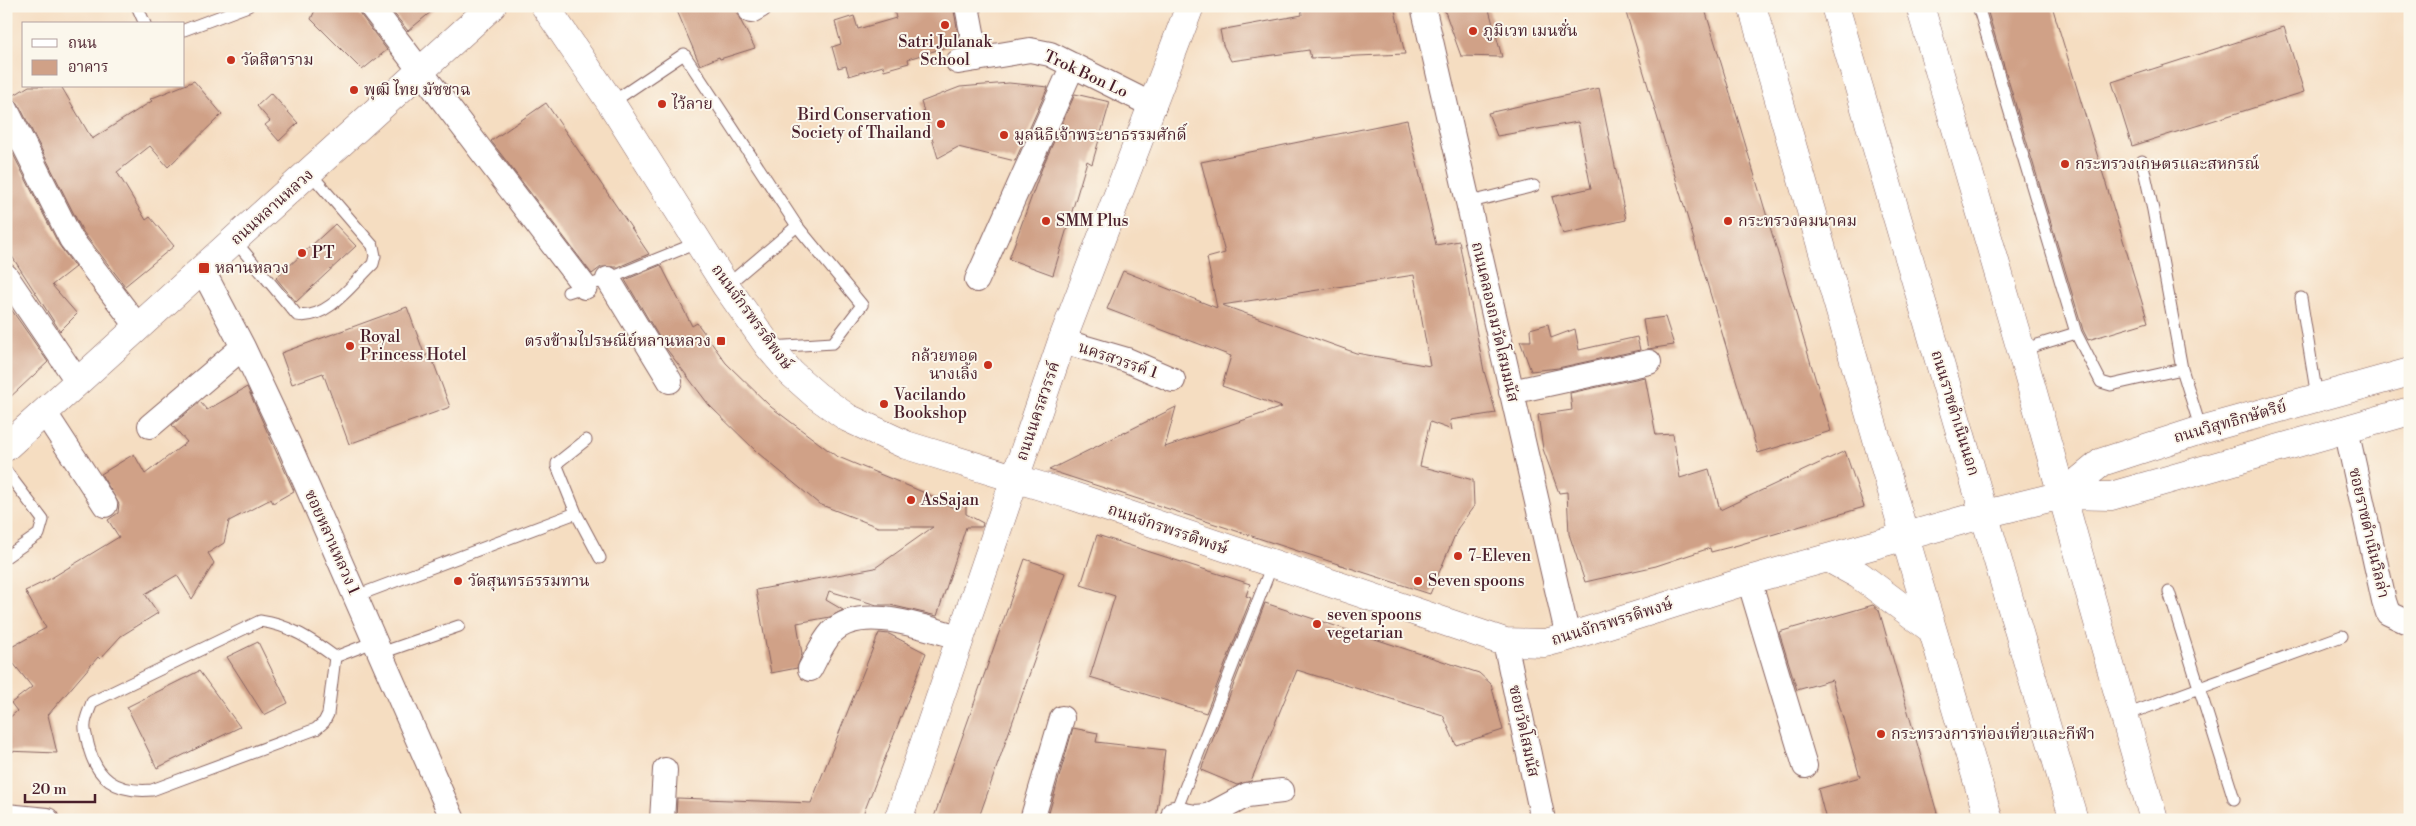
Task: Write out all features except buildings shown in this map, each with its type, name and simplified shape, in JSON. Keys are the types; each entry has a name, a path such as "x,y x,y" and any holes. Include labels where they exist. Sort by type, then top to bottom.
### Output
{"main road":[{"name":"ถนนหลานหลวง","path":"6,447 202,269 235,242 492,6"},
{"name":"ถนนจักรพรรดิพงษ์","path":"545,6 611,103 726,286 769,347 791,373 816,396 855,422 906,444 1015,478 1505,642 1545,642 1568,637 1749,580 1830,559 1985,514"},
{"name":"ถนนนครสวรรค์","path":"898,820 959,636 1062,341 1154,106 1190,6"},
{"path":"1752,6 1904,537 1989,820"},
{"name":"ถนนราชดำเนินนอก","path":"1835,6 2074,820"},
{"path":"1920,6 2021,350 2154,820"},
{"name":"ถนนวิสุทธิกษัตริย์","path":"2062,495 2102,462 2201,430 2410,372"},
{"name":"ถนนวิสุทธิกษัตริย์","path":"1985,514 2062,495 2111,496 2410,411"},
{"path":"1830,559 1859,575 1932,629"}],"street":[{"path":"371,6 421,70 576,289"},
{"name":"Trok Bon Lo","path":"967,6 967,60 1030,50 1050,54 1154,106"},
{"name":"ถนนคลองถมวัดโสมมนัส","path":"1423,6 1568,637"},
{"path":"977,280 1073,66"},
{"path":"6,109 71,239 138,327"},
{"name":"ซอยหลานหลวง 1","path":"202,269 243,347 379,647 453,820"},
{"path":"6,276 78,382"},
{"path":"608,279 670,381"},
{"name":"นครสวรรค์ 1","path":"1062,341 1127,360 1173,380"},
{"path":"150,426 243,347"},
{"path":"1512,392 1649,362"},
{"path":"44,412 104,505"},
{"name":"ซอยราชดำเนินวิลล่า","path":"2346,429 2388,613 2405,621 2410,620"},
{"path":"1749,580 1805,766"},
{"path":"810,669 822,645 833,631 846,622 881,618 959,636"},
{"name":"ซอยวัดโสมนัส","path":"1505,642 1544,820"},
{"path":"1032,820 1062,718"},
{"path":"662,820 665,770"},
{"path":"1173,816 1208,816 1247,795 1282,791"},
{"path":"6,816 47,820"}],"lane":[{"path":"137,6 144,22"},
{"path":"185,29 219,11 248,6"},
{"path":"1978,6 2076,333 2102,382 2110,385 2182,369"},
{"path":"611,103 684,54 797,226 850,289 862,307 833,343 769,347"},
{"path":"2142,161 2153,210 2182,369 2201,430"},
{"path":"235,242 297,314 308,317 327,308 373,264 375,256 373,246 310,172"},
{"path":"1467,203 1534,186"},
{"path":"726,286 797,226"},
{"path":"576,289 608,279 699,242"},
{"path":"2300,298 2317,397"},
{"path":"2021,350 2076,333"},
{"path":"586,440 557,463 557,466 576,513 600,558"},
{"path":"6,471 42,520 39,534 6,557"},
{"path":"356,596 576,513"},
{"path":"1173,816 1272,565"},
{"path":"2169,592 2234,799"},
{"path":"335,657 328,714 324,722 316,729 152,790 138,792 118,788 99,773 91,755 85,725 92,702 260,622 278,625 304,635 335,657 459,626"},
{"path":"2124,716 2342,636"}],"place":[{"name":"Satri Julanak School","path":"945,25"},
{"name":"ภูมิเวท เมนชั่น","path":"1473,31"},
{"name":"วัดสิตาราม","path":"231,60"},
{"name":"พุฒิ ไทย มัซซาฉ","path":"354,90"},
{"name":"ไว้ลาย","path":"662,104"},
{"name":"Bird Conservation Society of Thailand","path":"941,124"},
{"name":"มูลนิธิเจ้าพระยาธรรมศักดิ์","path":"1004,135"},
{"name":"กระทรวงเกษตรและสหกรณ์","path":"2065,164"},
{"name":"SMM Plus","path":"1046,221"},
{"name":"กระทรวงคมนาคม","path":"1728,221"},
{"name":"PT","path":"302,253"},
{"name":"หลานหลวง","path":"204,268"},
{"name":"ตรงข้ามไปรษณีย์หลานหลวง","path":"721,341"},
{"name":"Royal Princess Hotel","path":"350,346"},
{"name":"กล้วยทอด นางเลิ้ง","path":"988,365"},
{"name":"Vacilando Bookshop","path":"884,404"},
{"name":"AsSajan","path":"911,500"},
{"name":"7-Eleven","path":"1458,556"},
{"name":"วัดสุนทรธรรมทาน","path":"458,581"},
{"name":"Seven spoons","path":"1418,581"},
{"name":"seven spoons vegetarian","path":"1317,624"},
{"name":"กระทรวงการท่องเที่ยวและกีฬา","path":"1881,734"}]}
